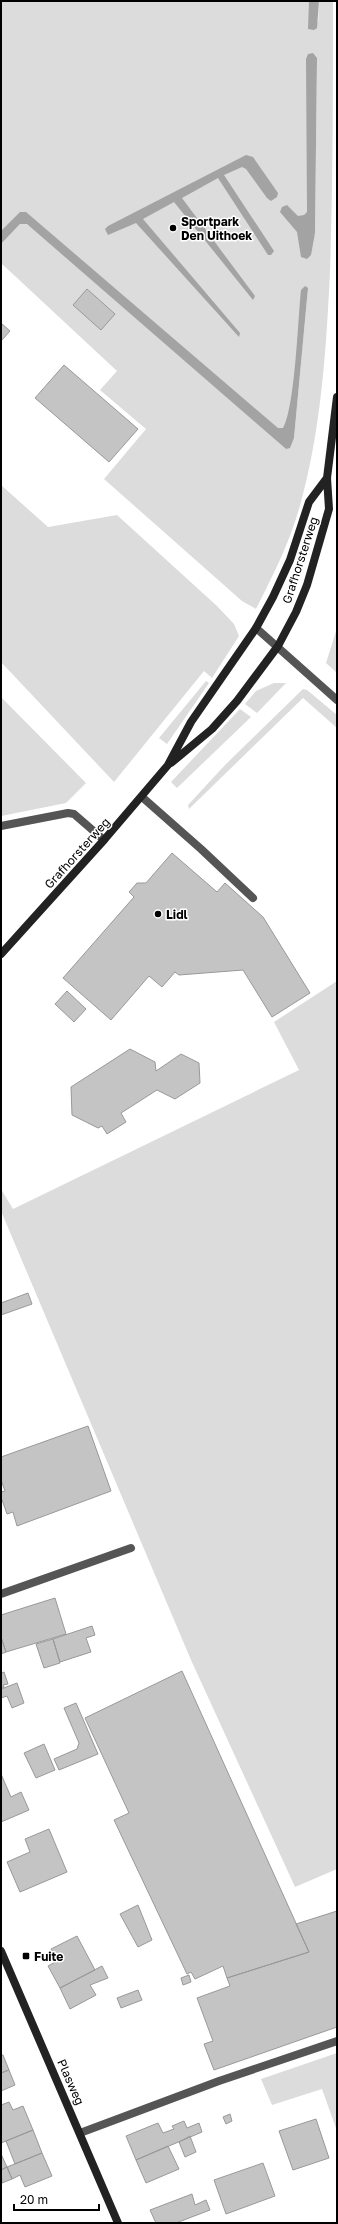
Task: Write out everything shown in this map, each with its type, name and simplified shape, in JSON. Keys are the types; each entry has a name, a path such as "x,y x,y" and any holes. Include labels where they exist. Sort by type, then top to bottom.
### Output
{"main road":[{"name":"Grafhorsterweg","path":"168,765 212,729 237,701 278,646 307,585 322,540 329,509 327,478 337,397"},
{"name":"Grafhorsterweg","path":"1,954 142,797 168,765 191,722 256,628 273,597 290,560 309,502 327,478"},
{"name":"Plasweg","path":"1,1951 118,2223"}],"street":[{"path":"256,628 337,700"},
{"path":"142,797 201,848 252,898"},
{"path":"1,826 68,813 74,814 104,840"},
{"path":"1,1594 131,1548"},
{"path":"80,2133 219,2081 337,2041"}],"shaded area":[{"name":"Sportpark Den Uithoek","path":"1,1 312,1 318,23 319,1 333,1 330,272 327,332 321,392 313,451 299,509 285,548 256,609 242,601 104,479 146,429 100,390 117,371 1,263 1,244 20,224 27,223 286,449 294,438 308,288 286,440 27,218 1,239","holes":["317,58 315,233 307,259"]},
{"path":"309,1 319,1 317,28 314,30 308,29"},
{"path":"313,53 317,58 315,233 311,255 307,259 301,257 297,232 280,212 282,207 287,205 298,216 304,215 307,212 306,59 308,54"},
{"path":"246,155 253,157 278,193 277,197 271,201 267,198 246,169 242,167 224,175 274,251 271,255 268,255 218,178 182,198 255,296 253,300 174,202 143,219 240,333 239,337 136,223 108,235 105,229 108,226"},
{"path":"20,212 26,212 278,428 283,428 287,418 293,383 301,290 305,286 308,288 294,438 290,448 286,449 27,224 20,224 1,244 1,231"},
{"path":"1,485 48,527 117,515 217,606 234,624 239,636 212,678 204,671 114,782 1,662"},
{"path":"337,628 337,673 326,663"},
{"path":"206,681 209,683 167,744 159,738"},
{"path":"274,683 286,683 257,713 245,704 256,691"},
{"path":"303,689 307,690 337,715 337,728 303,698 189,809 188,805 225,765"},
{"path":"1,697 86,783 66,803 1,816"},
{"path":"240,709 251,717 177,788 171,782"},
{"path":"337,981 337,1869 295,1887 191,1660 1,1211 1,1189 13,1209 299,1070 274,1022"},
{"path":"337,2053 337,2131 322,2089 272,2105 261,2079"}],"building":[{"path":"87,289 115,314 101,330 73,305"},
{"path":"1,323 10,331 1,341"},
{"path":"64,365 138,429 109,462 35,398"},
{"path":"172,853 217,892 225,883 263,917 310,993 272,1017 243,970 179,975 175,972 162,987 149,976 111,1020 63,978 134,897 129,892 137,883 146,883"},
{"path":"67,991 86,1009 74,1022 55,1004"},
{"path":"130,1049 155,1062 156,1071 181,1054 199,1063 200,1083 175,1099 157,1090 121,1113 126,1122 107,1134 102,1126 98,1128 72,1115 71,1087"},
{"path":"28,1293 32,1304 1,1315 1,1303"},
{"path":"88,1426 111,1491 17,1526 13,1512 7,1514 1,1497 1,1492 5,1491 1,1480 1,1457"},
{"path":"55,1598 66,1634 6,1652 1,1637 1,1615"},
{"path":"92,1626 95,1635 86,1638 91,1652 60,1662 53,1639"},
{"path":"1,1637 6,1652 1,1654"},
{"path":"53,1639 60,1663 44,1668 36,1644"},
{"path":"182,1671 309,1952 227,1978 223,1966 195,1979 191,1972 187,1974 114,1820 129,1813 85,1718"},
{"path":"4,1672 8,1684 3,1685 4,1687 1,1689 1,1673"},
{"path":"17,1683 24,1703 12,1708 7,1696 1,1698 1,1689"},
{"path":"76,1703 98,1754 59,1770 54,1759 77,1749 79,1743 64,1708"},
{"path":"44,1744 55,1770 36,1778 24,1753"},
{"path":"1,1774 11,1797 21,1792 29,1810 1,1822"},
{"path":"49,1829 67,1872 20,1892 7,1862 30,1852 25,1839"},
{"path":"138,1905 152,1940 138,1947 120,1914"},
{"path":"337,1911 337,2027 214,2070 204,2044 213,2041 197,1998 230,1986 227,1978 309,1952 296,1924"},
{"path":"77,1936 95,1970 60,1988 48,1966 57,1961 51,1949"},
{"path":"102,1966 108,1978 90,1985 96,1995 70,2009 60,1988"},
{"path":"189,1975 191,1982 183,1985 181,1978"},
{"path":"138,1990 142,2000 121,2008 117,1998"},
{"path":"1,2055 3,2055 9,2070 1,2073"},
{"path":"9,2070 15,2085 1,2091 1,2073"},
{"path":"9,2102 13,2110 23,2106 33,2130 1,2143 1,2105"},
{"path":"230,2114 232,2121 226,2124 223,2117"},
{"path":"316,2119 329,2158 293,2170 279,2131"},
{"path":"184,2121 187,2128 199,2123 202,2132 136,2160 126,2136 158,2123 163,2133 174,2129 172,2126"},
{"path":"33,2130 42,2153 15,2164 6,2141"},
{"path":"190,2136 196,2152 185,2157 179,2142"},
{"path":"168,2146 179,2169 146,2183 136,2160"},
{"path":"42,2153 52,2176 25,2187 20,2175 12,2179 7,2167"},
{"path":"1,2154 7,2167 1,2170"},
{"path":"263,2163 275,2196 226,2214 214,2180"},
{"path":"7,2167 12,2179 2,2183 1,2170"},
{"path":"192,2194 195,2205 206,2200 210,2210 176,2223 156,2223 150,2210"}],"place":[{"name":"Sportpark Den Uithoek","path":"173,228"},
{"name":"Lidl","path":"158,914"},
{"name":"Fuite","path":"26,1956"}]}
